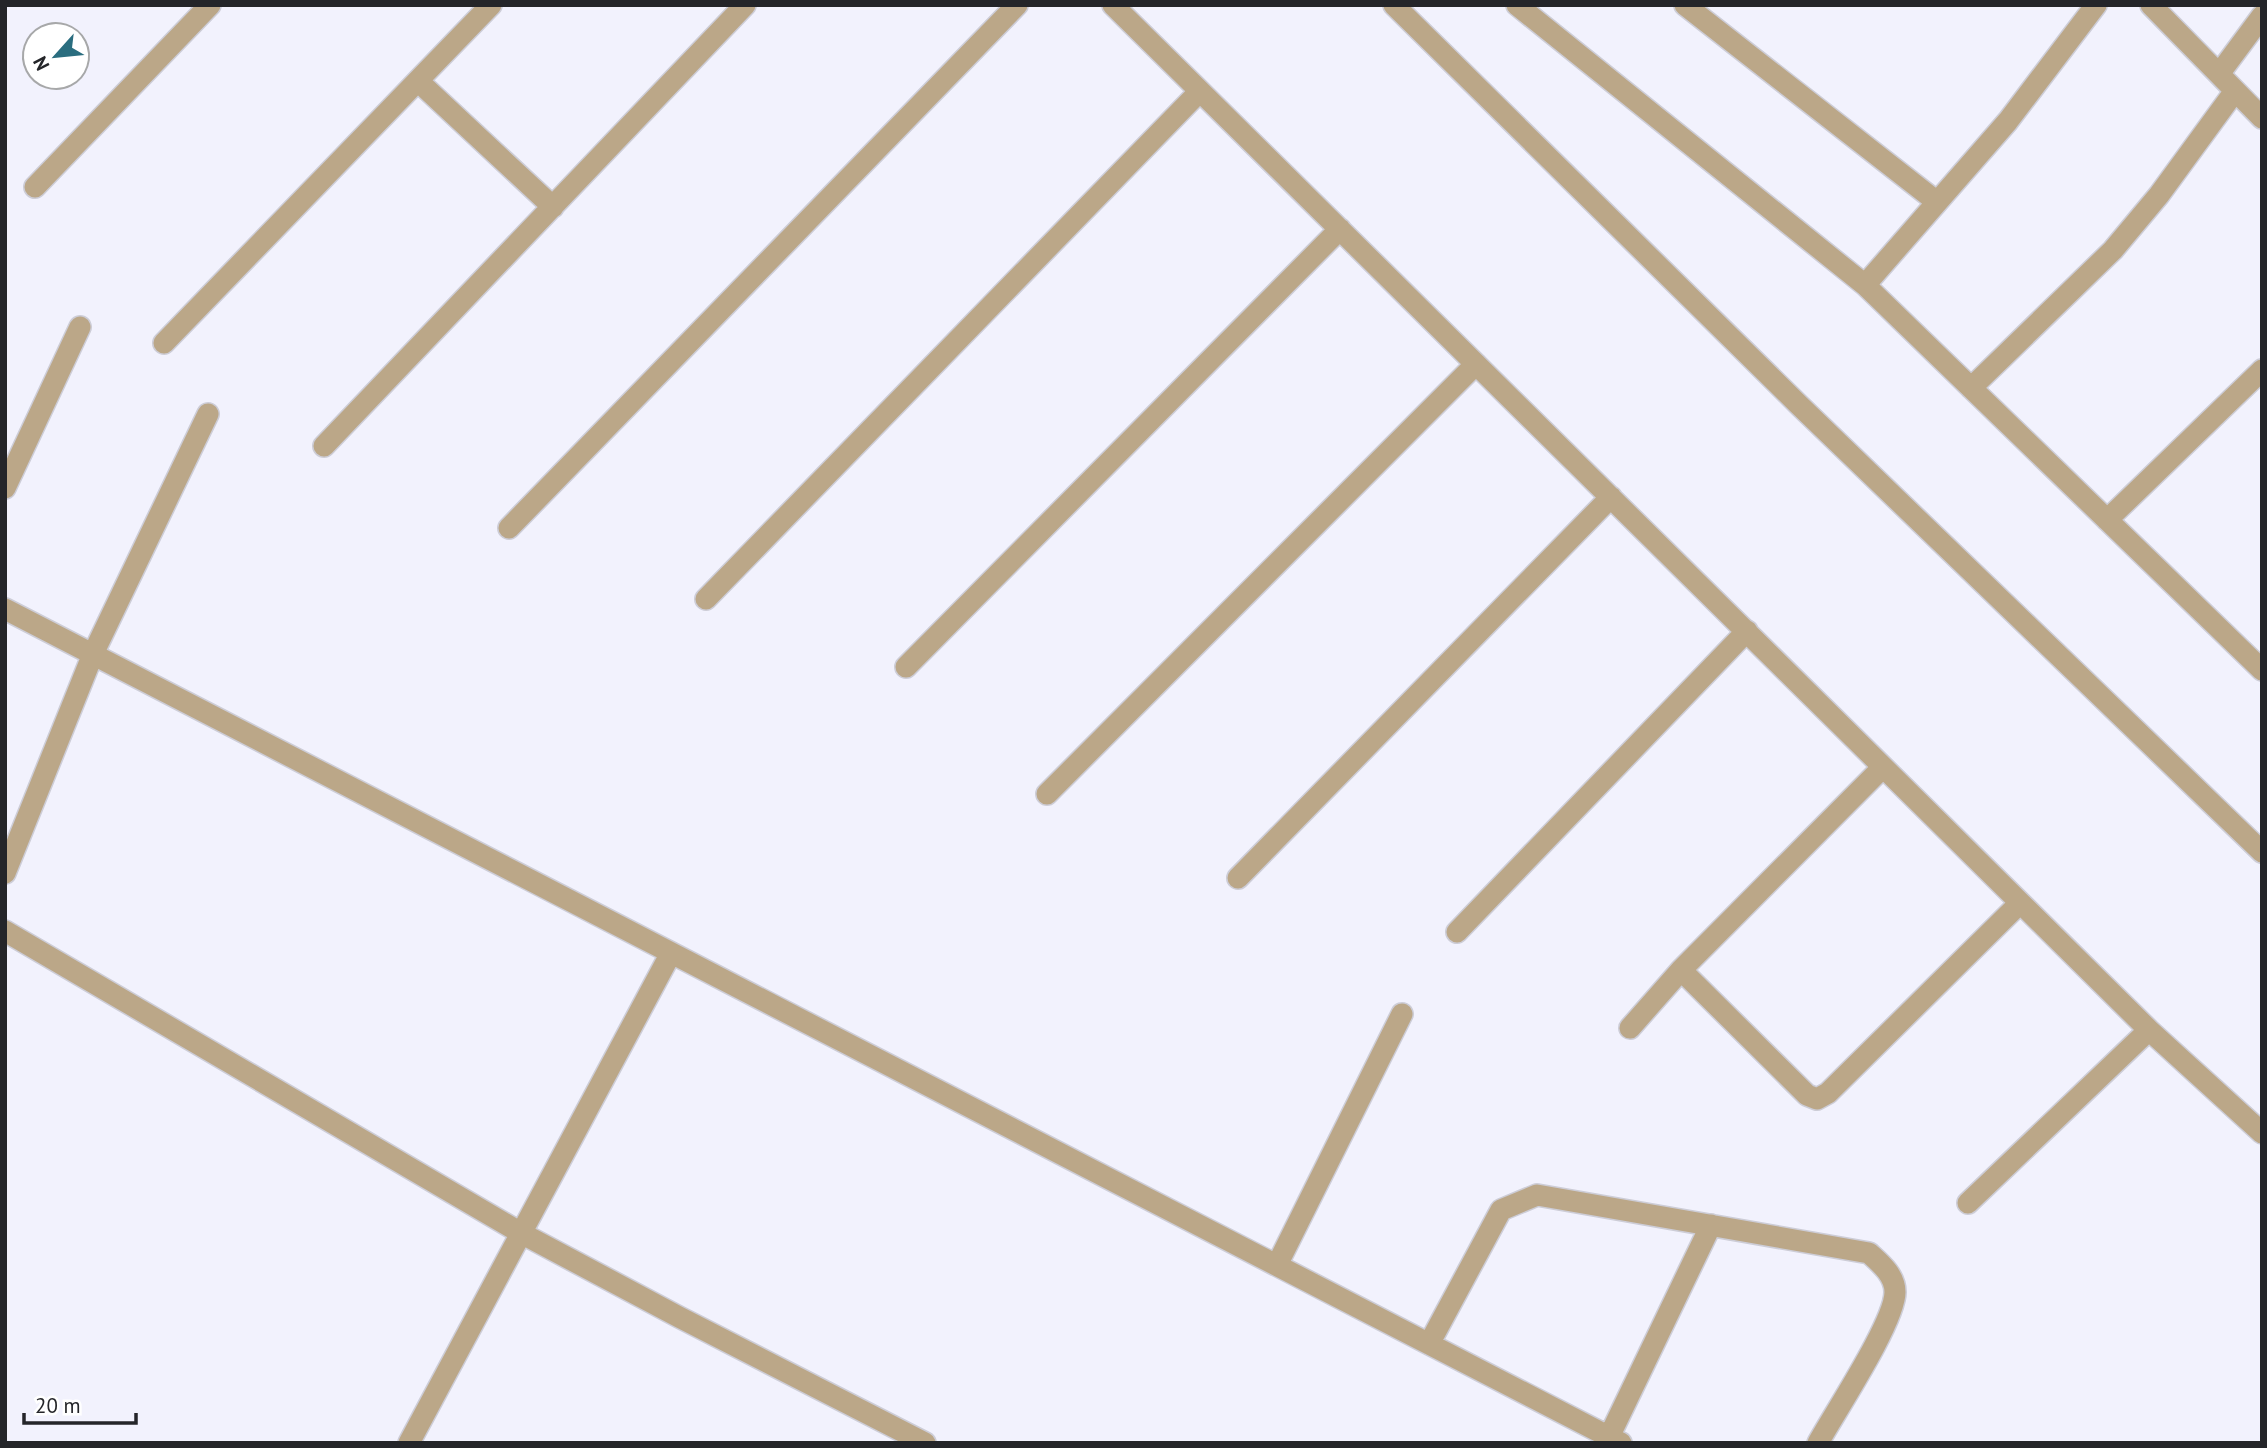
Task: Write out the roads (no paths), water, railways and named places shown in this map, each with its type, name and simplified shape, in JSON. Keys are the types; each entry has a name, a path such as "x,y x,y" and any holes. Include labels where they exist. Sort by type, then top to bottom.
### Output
{"street":[{"path":"35,187 211,5"},
{"path":"164,343 491,5"},
{"path":"324,446 745,5"},
{"path":"509,528 1017,5"},
{"path":"1113,5 2149,1030 2262,1133"},
{"path":"1394,5 1808,414 2262,852"},
{"path":"1517,5 1865,285 2107,520 2257,657"},
{"path":"1685,5 1937,202"},
{"path":"1865,285 2008,121 2096,5"},
{"path":"2151,5 2262,118"},
{"path":"2219,74 2262,16"},
{"path":"418,81 553,207"},
{"path":"1971,388 2113,250 2159,195 2235,91"},
{"path":"706,599 1200,92"},
{"path":"906,667 1340,229"},
{"path":"5,488 80,327"},
{"path":"1047,794 1476,364"},
{"path":"2107,520 2262,370"},
{"path":"5,873 93,654 208,414"},
{"path":"1238,878 1611,497"},
{"path":"5,609 1615,1440 1711,1225"},
{"path":"1457,932 1747,631"},
{"path":"1630,1028 1681,970 1883,766"},
{"path":"1681,970 1807,1095 1817,1099 1828,1094 2020,903"},
{"path":"5,931 521,1233 925,1443"},
{"path":"409,1443 671,953"},
{"path":"1277,1265 1402,1014"},
{"path":"1968,1203 2149,1030"},
{"path":"1429,1344 1501,1210 1537,1195 1869,1253 1888,1270 1895,1291 1888,1320 1818,1443"}]}
